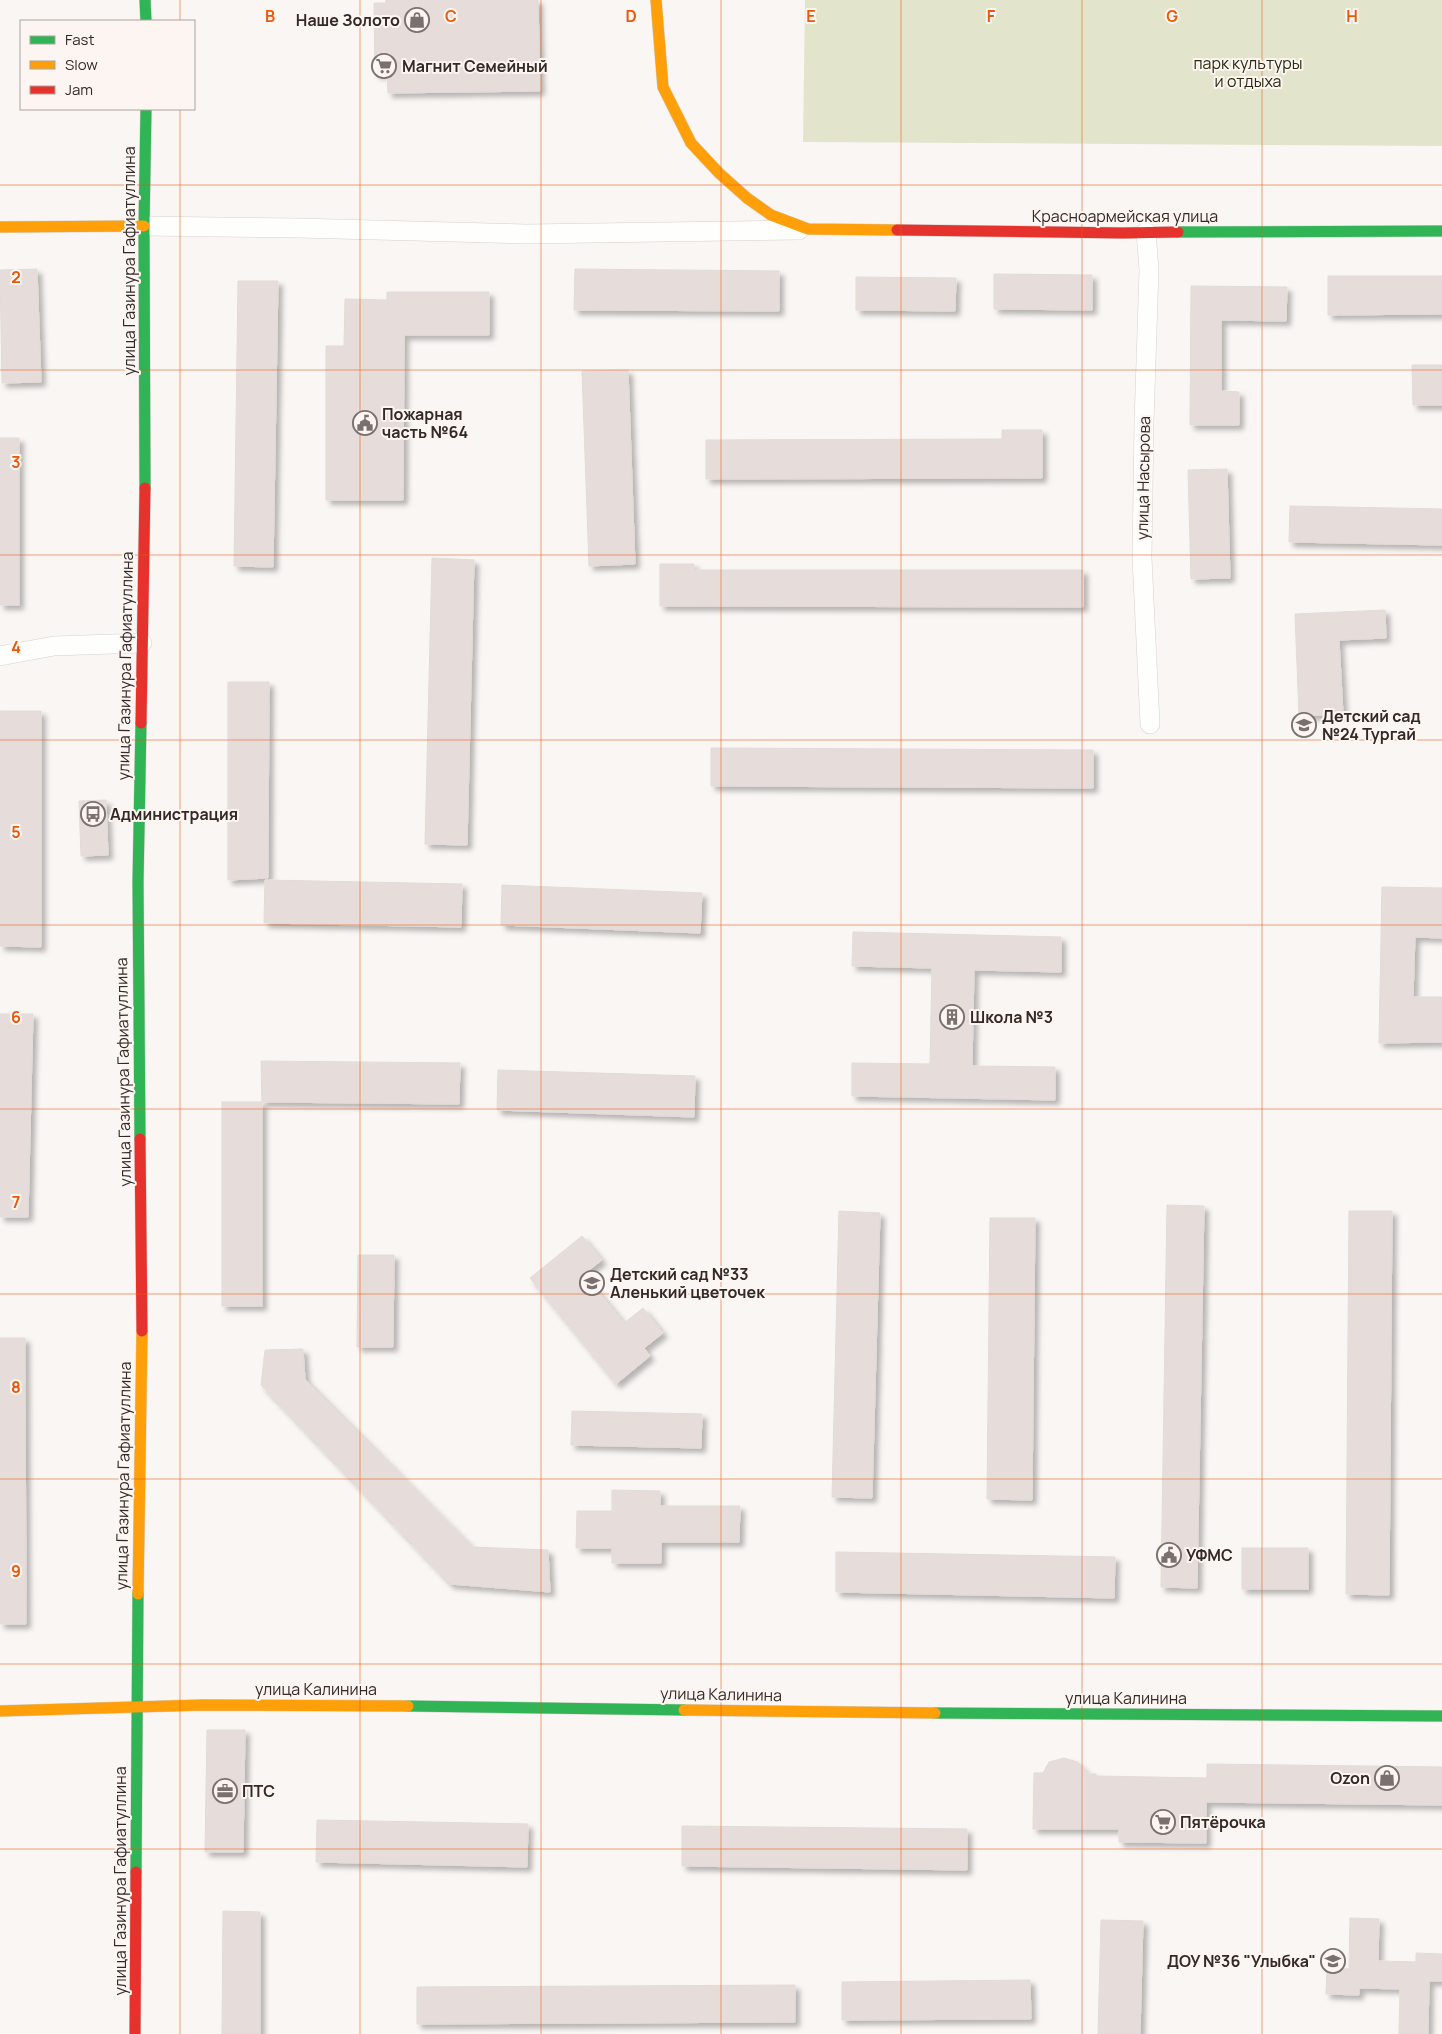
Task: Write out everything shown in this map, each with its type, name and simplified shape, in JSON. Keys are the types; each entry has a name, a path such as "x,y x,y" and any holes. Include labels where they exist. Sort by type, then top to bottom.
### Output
{"street":[{"path":"145,0 146,20"},
{"name":"Красноармейская улица","path":"656,0 663,87 691,143 719,174 755,204 771,215 808,229 1123,233 1442,231"},
{"name":"улица Газинура Гафиатуллина","path":"135,2034 142,1322 138,882 146,424 144,226 146,110"},
{"path":"0,227 298,228 526,234 808,229"},
{"name":"улица Насырова","path":"1146,232 1149,270 1142,558 1150,724"},
{"path":"0,656 54,646 142,643"},
{"name":"улица Калинина","path":"0,1711 137,1706 332,1705 1038,1714 1442,1716"}],"green space":[{"name":"парк культуры и отдыха","path":"805,0 1442,0 1442,146 803,142"}],"building":[{"path":"386,0 538,0 540,91 388,93 387,74 375,74 374,3 386,3"},
{"path":"37,269 41,382 2,383 0,270"},
{"path":"575,269 779,271 779,311 574,310"},
{"path":"994,274 1092,275 1092,310 994,309"},
{"path":"1328,276 1442,276 1442,314 1328,315"},
{"path":"856,277 956,278 955,311 856,310"},
{"path":"238,281 278,281 273,567 234,566"},
{"path":"1191,286 1287,287 1286,321 1221,320 1221,391 1239,392 1239,425 1190,425"},
{"name":"Пожарная часть №64","path":"387,292 489,292 489,335 404,335 403,500 326,500 326,346 344,346 345,299 387,300"},
{"path":"1412,365 1442,365 1442,405 1413,405"},
{"path":"628,370 635,564 589,566 582,371"},
{"path":"1002,430 1042,430 1042,478 706,479 706,440 1002,439"},
{"path":"0,438 19,438 19,605 0,605"},
{"path":"1227,469 1230,578 1191,579 1188,470"},
{"path":"1290,506 1442,509 1442,545 1289,542"},
{"path":"432,558 474,560 467,845 425,844"},
{"path":"660,564 694,564 694,570 1083,570 1083,607 660,606"},
{"path":"1385,610 1386,638 1339,640 1343,714 1299,716 1295,614"},
{"path":"228,682 269,682 268,878 228,880"},
{"path":"0,711 41,711 41,947 0,946"},
{"path":"711,748 1093,750 1093,788 711,786"},
{"path":"106,800 108,855 81,856 79,801"},
{"path":"265,880 462,884 461,927 264,923"},
{"path":"502,885 702,893 700,933 501,925"},
{"path":"1382,887 1442,888 1442,938 1415,937 1413,997 1442,997 1442,1042 1379,1043"},
{"name":"Школа №3","path":"853,932 1061,937 1061,972 974,970 972,1066 1055,1067 1055,1100 852,1096 852,1063 930,1064 932,968 852,966"},
{"path":"0,1014 33,1014 28,1217 0,1217"},
{"path":"261,1061 460,1063 459,1104 262,1102"},
{"path":"498,1070 695,1076 694,1117 497,1110"},
{"path":"222,1102 262,1102 262,1306 222,1306"},
{"path":"1167,1205 1204,1206 1197,1588 1161,1587"},
{"path":"839,1211 880,1213 872,1498 832,1497"},
{"path":"1349,1211 1392,1211 1389,1595 1346,1594"},
{"path":"990,1218 1035,1218 1032,1500 987,1499"},
{"path":"582,1236 602,1260 584,1274 624,1323 643,1308 663,1333 644,1348 650,1356 616,1384 530,1278"},
{"path":"358,1255 394,1255 393,1347 357,1347"},
{"path":"0,1338 25,1338 26,1624 0,1624"},
{"path":"303,1349 305,1379 472,1547 548,1550 550,1592 450,1584 261,1385 265,1350"},
{"path":"572,1411 702,1414 701,1448 571,1445"},
{"path":"612,1490 660,1491 660,1506 740,1506 739,1542 661,1542 661,1563 612,1563 612,1548 576,1548 577,1511 612,1511"},
{"path":"1242,1548 1308,1548 1308,1589 1242,1589"},
{"path":"836,1552 1115,1557 1114,1598 836,1592"},
{"name":"ПТС","path":"207,1730 245,1730 243,1852 205,1852"},
{"path":"1064,1758 1077,1762 1088,1774 1096,1774 1096,1776 1207,1778 1207,1764 1442,1767 1442,1805 1206,1802 1206,1843 1119,1842 1119,1829 1033,1829 1034,1773 1043,1773 1049,1762"},
{"path":"317,1820 528,1824 527,1867 316,1862"},
{"path":"682,1826 967,1829 967,1870 682,1866"},
{"path":"223,1911 260,1912 260,2034 222,2034"},
{"path":"1350,1918 1379,1919 1378,1961 1416,1962 1416,1953 1442,1954 1442,1981 1429,1981 1428,2034 1399,2034 1400,1989 1359,1988 1359,1995 1326,1994 1327,1968 1349,1969"},
{"path":"1101,1920 1143,1921 1140,2034 1098,2034"},
{"path":"1030,1980 1031,2019 842,2020 842,1982"},
{"path":"795,1985 795,2022 417,2024 417,1987"}],"traffic: fast":[{"path":"145,0 146,20"},
{"path":"145,488 144,226 146,110"},
{"path":"1178,232 1442,231"},
{"path":"140,1139 138,882 141,723"},
{"path":"136,1872 138,1594"},
{"path":"408,1706 684,1710"},
{"path":"935,1713 1442,1716"}],"traffic: slow":[{"path":"656,0 663,87 691,143 719,173 747,198 771,215 808,229 897,230"},
{"path":"0,227 144,226"},
{"path":"138,1594 142,1331"},
{"path":"0,1711 203,1705 408,1706"},
{"path":"684,1710 935,1713"}],"traffic: jam":[{"path":"897,230 1178,232"},
{"path":"141,723 145,488"},
{"path":"140,1139 142,1331"},
{"path":"135,2034 136,1872"}],"place":[{"name":"Наше Золото","path":"417,20"},
{"name":"Магнит Семейный","path":"384,66"},
{"name":"Пожарная часть №64","path":"365,423"},
{"name":"Детский сад №24 Тургай","path":"1304,725"},
{"name":"Администрация","path":"93,814"},
{"name":"Школа №3","path":"952,1017"},
{"name":"Детский сад №33 Аленький цветочек","path":"592,1283"},
{"name":"УФМС","path":"1169,1555"},
{"name":"Ozon","path":"1387,1778"},
{"name":"ПТС","path":"225,1791"},
{"name":"Пятёрочка","path":"1163,1822"},
{"name":"ДОУ №36 \"Улыбка\"","path":"1333,1961"}]}
